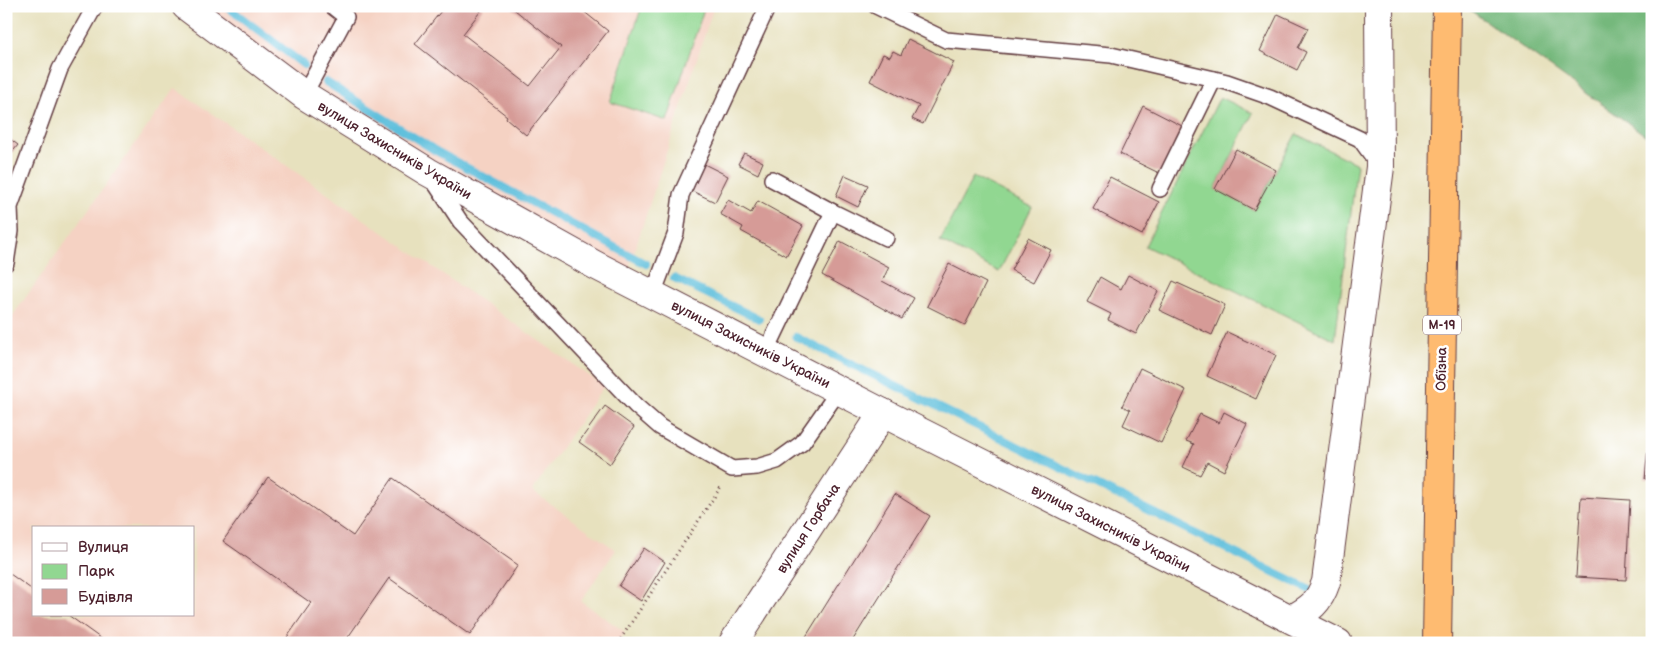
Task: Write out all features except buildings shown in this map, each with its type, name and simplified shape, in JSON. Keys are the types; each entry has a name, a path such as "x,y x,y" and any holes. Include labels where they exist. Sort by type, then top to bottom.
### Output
{"highway":[{"name":"Обїзна","path":"1437,643 1447,6"}],"street":[{"path":"1292,619 1308,610 1321,597 1326,582 1380,167 1380,6"},
{"name":"вулиця Захисників України","path":"195,9 304,95 428,172 595,265 1338,643"},
{"name":"вулиця Горбача","path":"733,643 883,413"}],"lane":[{"path":"6,264 11,232 8,206 60,69 95,6"},
{"path":"304,95 346,17 332,6"},
{"path":"653,294 676,233 681,195 768,6"},
{"path":"876,6 946,40 1111,56 1214,79 1270,97 1360,139 1380,167"},
{"path":"1160,189 1214,79"},
{"path":"428,172 460,222 636,406 660,427 732,469 757,467 777,462 802,442 840,389"},
{"path":"772,179 886,238"},
{"path":"766,352 833,212"}],"path":[{"path":"618,643 732,469"}],"shaded area":[{"path":"186,6 714,6 625,280"},
{"path":"175,88 604,386 532,491 616,550 581,601 625,632 618,643 6,643 6,325"}],"green space":[{"path":"642,6 705,6 667,121 610,102"},
{"path":"1470,6 1652,6 1652,140 1470,10"},
{"path":"1220,97 1253,113 1215,189 1254,210 1296,134 1357,164 1335,340 1145,246"},
{"path":"973,177 1032,207 999,272 940,241"}],"waterway":[{"path":"229,8 304,65"},
{"path":"326,82 436,151 646,264"},
{"path":"674,278 759,319"},
{"path":"796,337 1310,590"}]}
